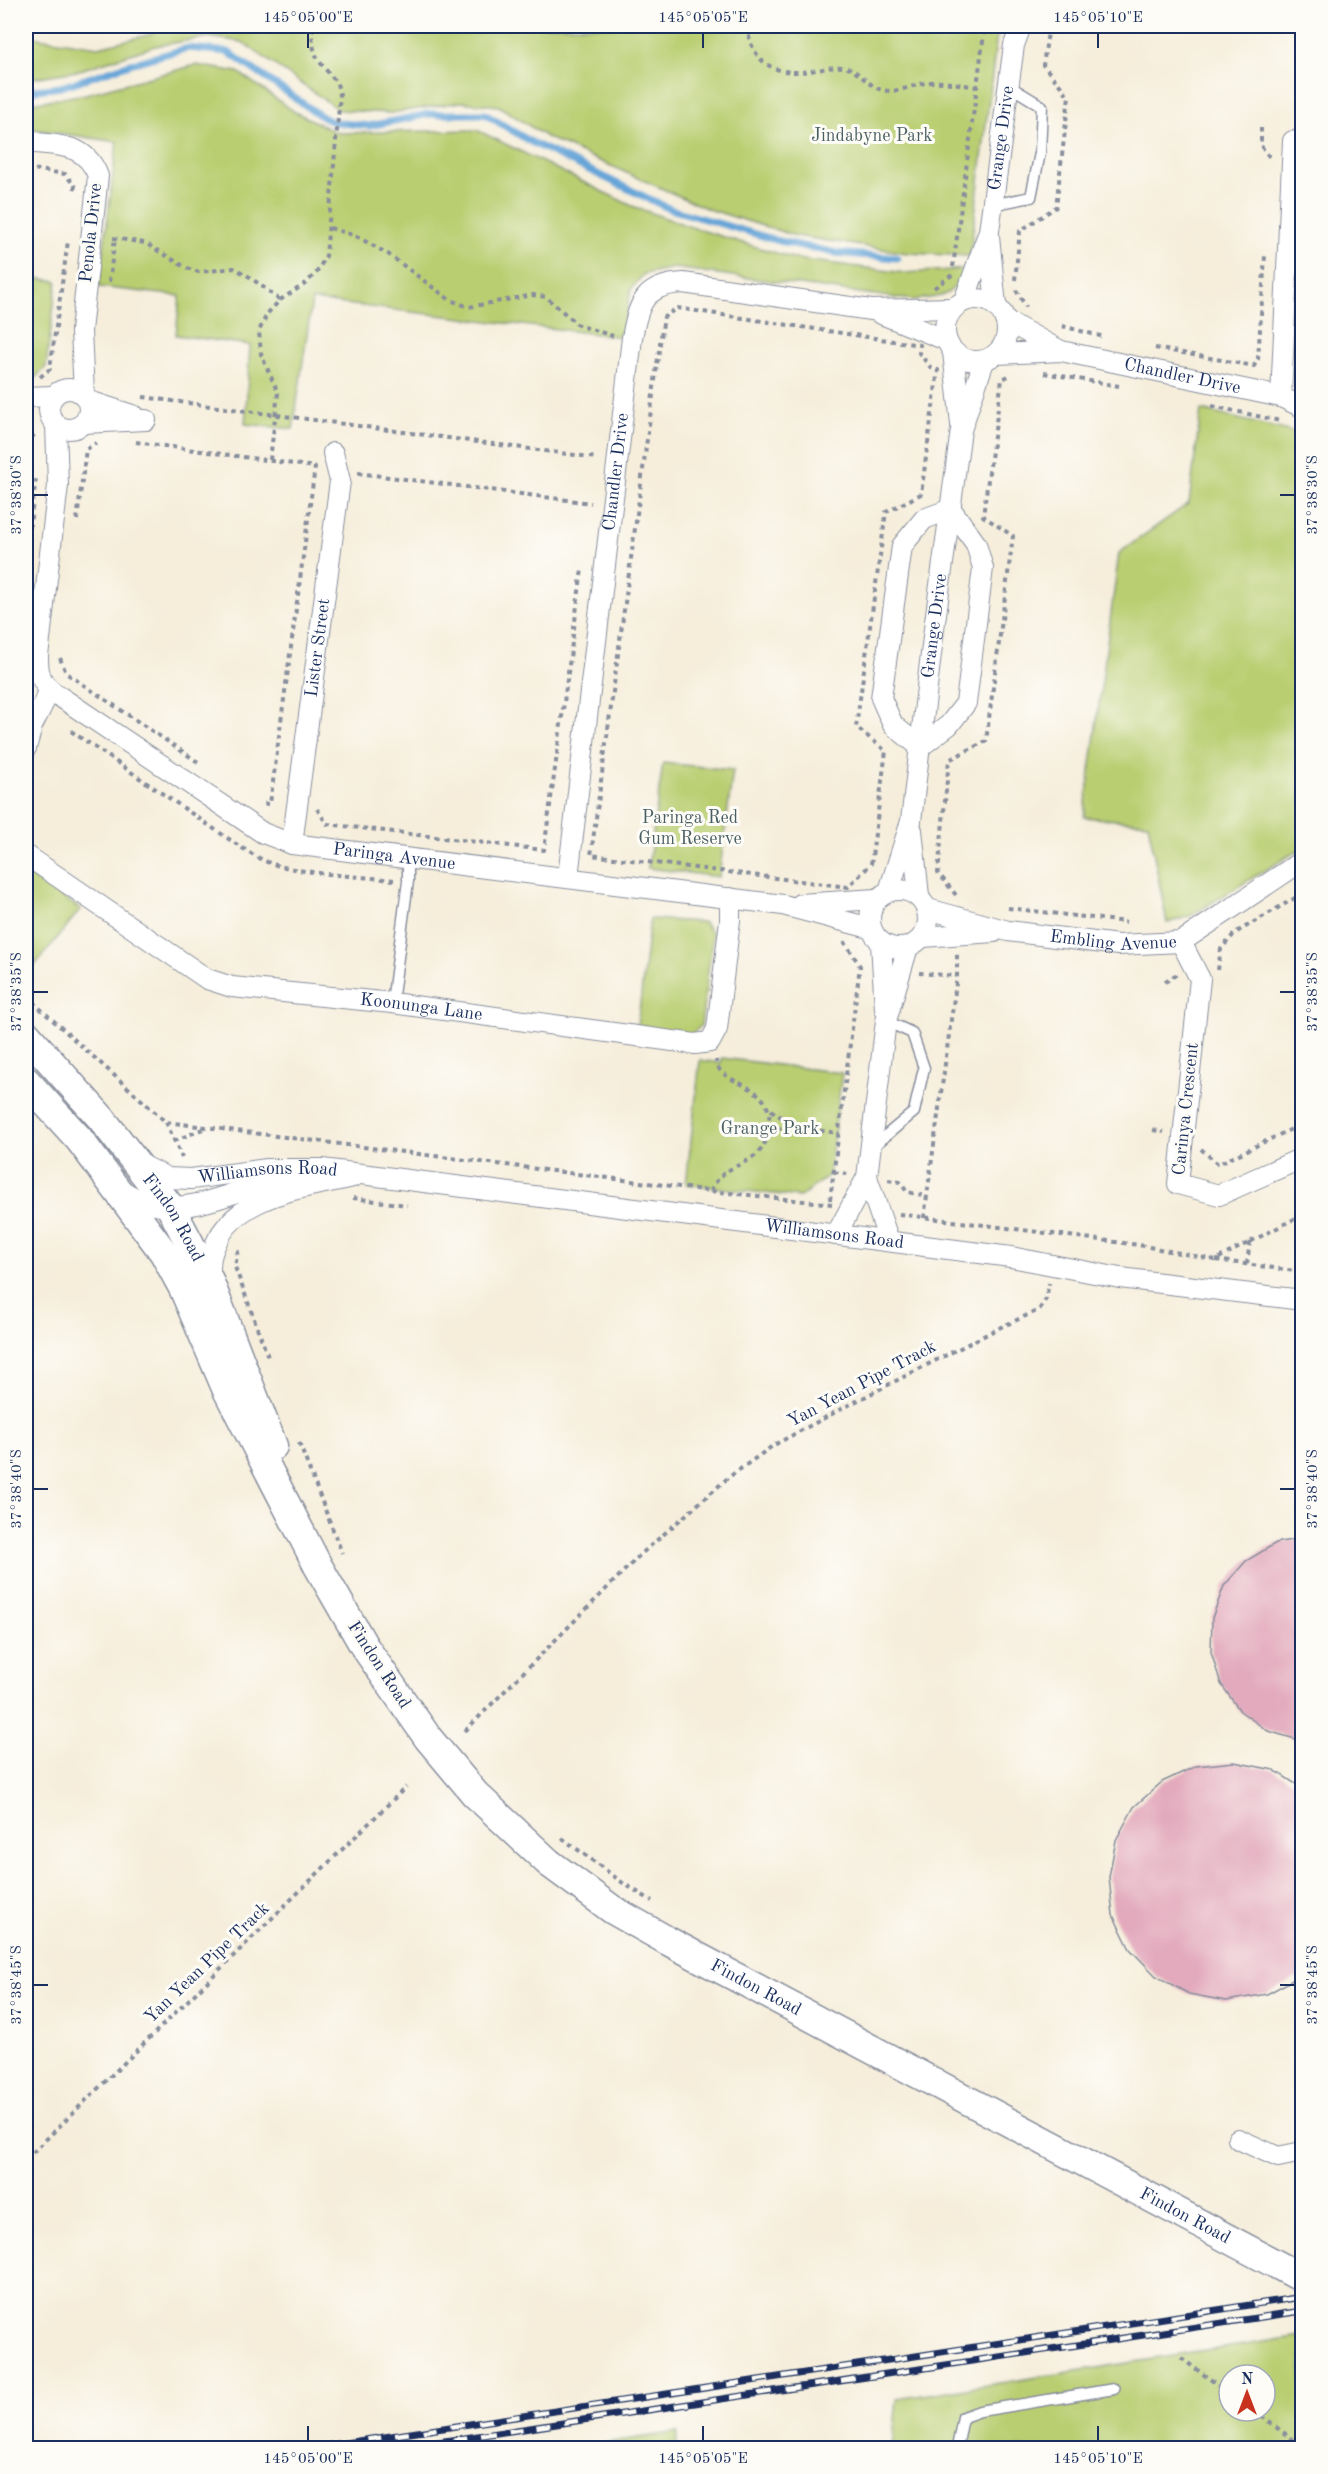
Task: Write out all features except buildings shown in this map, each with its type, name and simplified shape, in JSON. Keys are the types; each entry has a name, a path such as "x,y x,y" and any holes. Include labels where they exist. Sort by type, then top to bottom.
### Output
{"street":[{"name":"Grange Drive","path":"1001,313 989,231 1014,45 1013,26"},
{"name":"Grange Drive","path":"1014,45 1021,26"},
{"path":"1281,397 1293,141"},
{"name":"Penola Drive","path":"26,142 70,147 85,154 93,164 98,176 81,331 86,398"},
{"name":"Grange Drive","path":"958,305 989,231"},
{"name":"Chandler Drive","path":"568,877 632,338 638,308 645,296 669,284 683,284 871,310 926,309 958,305"},
{"path":"981,299 1001,313 1006,337 990,357 971,361 950,346 944,326 958,305 981,299"},
{"name":"Chandler Drive","path":"871,310 921,338 950,346"},
{"name":"Chandler Drive","path":"1001,313 1061,351"},
{"name":"Penola Drive","path":"58,393 81,331"},
{"name":"Grange Drive","path":"950,346 961,430"},
{"name":"Chandler Drive","path":"990,357 1061,351 1281,397 1302,407"},
{"name":"Grange Drive","path":"882,895 911,821 961,430 990,357"},
{"path":"26,409 66,429 146,420 86,398 74,388 58,393 30,389"},
{"path":"26,748 50,690 41,681 38,670 58,485 53,421 49,406 58,393"},
{"path":"58,485 80,426 90,413 86,398"},
{"name":"Lister Street","path":"292,844 340,481 336,462"},
{"path":"951,509 976,544 983,568 966,703 949,725 920,747 893,725 881,698 902,546 924,519 951,509"},
{"name":"Paringa Avenue","path":"50,690 263,833 292,844 783,905 876,936"},
{"name":"Grange Drive","path":"911,821 923,902"},
{"name":"Koonunga Lane","path":"26,855 207,979 232,987 392,1003 695,1044 710,1042"},
{"name":"Embling Avenue","path":"916,942 960,926 1118,945 1180,942 1302,861"},
{"path":"836,1235 867,1177 886,1021 916,942 929,921 923,902 903,889 882,895 869,915 876,936 886,1021"},
{"name":"Paringa Avenue","path":"783,905 882,895"},
{"path":"710,1042 717,1029 730,920 730,898"},
{"name":"Embling Avenue","path":"923,902 960,926"},
{"path":"876,936 895,948 916,942"},
{"name":"Carinya Crescent","path":"1180,942 1200,979 1178,1184 1219,1195 1302,1158"},
{"name":"Findon Road","path":"26,1034 58,1068 138,1164 168,1206 209,1280 332,1564 364,1646 428,1738 475,1794 557,1852 613,1910 1302,2278"},
{"name":"Findon Road","path":"26,1080 79,1139 164,1253 183,1288 226,1388 332,1564"},
{"name":"Williamsons Road","path":"138,1164 168,1178 191,1179 267,1169 322,1169 889,1241 1052,1264 1120,1278 1302,1300"},
{"path":"209,1280 211,1257 218,1239 234,1219 248,1207 272,1196 365,1175"},
{"name":"Williamsons Road","path":"168,1206 186,1208 267,1183 365,1175"},
{"path":"867,1177 889,1241"},
{"path":"164,1253 162,1235 171,1193 178,1184 191,1179"},
{"path":"113,1184 147,1204 168,1206"},
{"path":"1238,2139 1278,2157 1302,2152"}],"lane":[{"path":"992,205 1031,196 1040,153 1042,106 1009,86"},
{"path":"392,1003 408,881 408,858"},
{"path":"870,1149 914,1112 924,1068 912,1033 886,1021"},
{"path":"957,2448 963,2417 980,2411 1114,2389"}],"path":[{"path":"68,26 102,30 123,26"},
{"path":"270,460 278,393 261,354 259,331 267,314 280,300 305,284 317,272 326,256 330,228 340,95 337,80 318,58 312,40 312,26"},
{"path":"747,26 751,49 764,63 780,70 794,73 834,66 847,67 882,90 900,90 931,82 977,87"},
{"path":"926,309 926,294 952,274 985,26"},
{"path":"1261,128 1261,147 1271,158 1270,169"},
{"path":"26,168 65,174 75,186 73,197"},
{"path":"330,228 356,236 380,249 450,300 469,307 533,295 546,297 578,325 612,336 660,343"},
{"path":"30,389 50,369 69,232 145,243 187,268 199,272 234,268 280,300"},
{"path":"109,284 115,238"},
{"path":"1153,347 1254,366 1258,359 1265,252"},
{"path":"677,308 921,338 919,353 931,368 938,370 921,494 886,512 856,727 886,751 871,864 848,887 591,855 664,317 677,308"},
{"path":"1056,325 1109,338"},
{"path":"611,347 612,336"},
{"path":"1035,372 1126,388"},
{"path":"924,1218 957,976 963,902 938,873 949,760 986,741 1012,536 983,516 1002,379 1012,374"},
{"path":"134,395 597,458"},
{"path":"1204,404 1284,423"},
{"path":"26,427 40,446"},
{"path":"75,529 86,449 102,438"},
{"path":"124,441 315,467 336,462 363,473 591,503"},
{"path":"596,467 598,447"},
{"path":"250,798 260,804 270,804 315,467"},
{"path":"26,555 37,468"},
{"path":"361,485 363,473"},
{"path":"589,515 592,495"},
{"path":"318,798 317,810 327,824 544,850 583,561"},
{"path":"58,654 66,673 202,765"},
{"path":"40,710 242,848 262,859 275,865 304,870 408,881"},
{"path":"1218,972 1221,949 1235,933 1302,894"},
{"path":"997,907 1134,923"},
{"path":"830,1204 860,966 838,933"},
{"path":"26,996 166,1122 181,1154"},
{"path":"710,1042 717,1066 752,1089 770,1109 791,1124 806,1129 839,1133"},
{"path":"711,1191 723,1172 750,1160 759,1153 768,1133 770,1109"},
{"path":"166,1122 851,1207"},
{"path":"768,1133 791,1124"},
{"path":"1198,1147 1218,1164 1302,1124"},
{"path":"174,1141 206,1128"},
{"path":"351,1198 407,1205"},
{"path":"879,1211 1139,1245 1215,1260 1302,1272"},
{"path":"1215,1260 1302,1215"},
{"name":"Yan Yean Pipe Track","path":"465,1731 640,1555 729,1477 774,1445 1001,1327 1039,1310 1046,1299 1057,1235"},
{"path":"1247,1264 1251,1240"},
{"path":"239,1243 235,1267 269,1362"},
{"path":"297,1436 332,1564"},
{"name":"Yan Yean Pipe Track","path":"26,2159 406,1786"},
{"path":"556,1833 557,1852"},
{"path":"1181,2358 1217,2384"},
{"path":"1270,2423 1302,2446"}],"green space":[{"name":"Jindabyne Park","path":"154,26 998,26 970,256 908,253 796,236 708,209 548,138 499,106 461,102 391,113 339,110 242,42 209,37 155,46 77,71 26,79 26,36 98,47 152,34"},
{"path":"196,65 238,72 295,112 338,133 477,130 632,206 691,227 796,259 905,273 966,269 961,279 945,294 912,300 674,268 644,274 631,289 622,337 312,300 293,429 245,424 250,345 176,335 180,296 99,287 117,142 26,128 26,104 86,94"},
{"path":"26,277 57,281 46,367 29,384 26,383"},
{"path":"1201,410 1302,434 1302,848 1190,916 1167,923 1148,823 1084,817 1119,553 1189,503"},
{"name":"Paringa Red Gum Reserve","path":"663,763 733,770 719,877 648,868"},
{"path":"26,873 81,909 26,976"},
{"path":"650,919 703,922 713,934 701,1026 691,1035 637,1028"},
{"name":"Grange Park","path":"722,1058 842,1073 829,1175 800,1197 686,1184 700,1060 721,1063"},
{"path":"1302,2336 1302,2448 892,2448 897,2399"},
{"path":"678,2432 675,2448 573,2448"}],"waterway":[{"path":"26,91 61,87 188,48 228,52 333,122 369,126 429,114 485,114 531,142 670,209 779,241 836,253 897,258"}],"railway":[{"path":"312,2448 1302,2297"},
{"path":"398,2448 1302,2311"}]}
